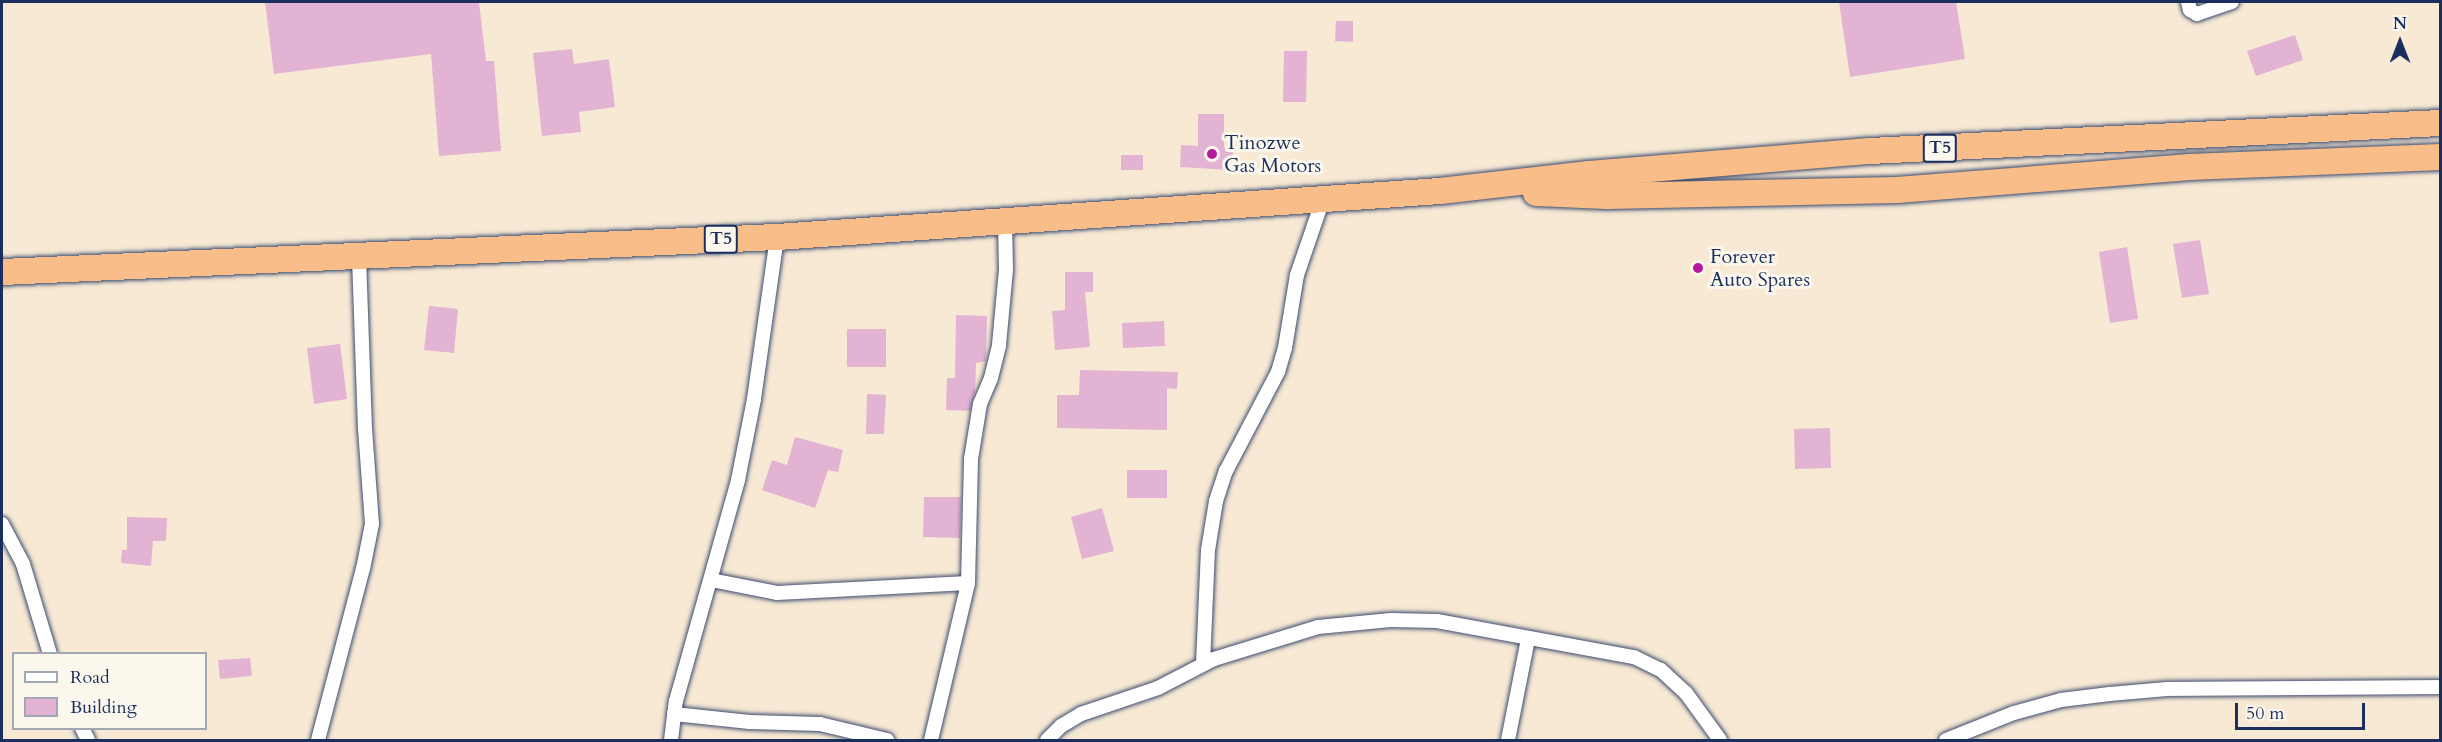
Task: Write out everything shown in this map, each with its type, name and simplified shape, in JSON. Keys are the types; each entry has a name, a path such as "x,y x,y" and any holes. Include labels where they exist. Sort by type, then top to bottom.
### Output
{"highway":[{"name":"T5","path":"2,272 777,237 1440,190 1589,174 1870,151 2440,123"},
{"name":"T5","path":"1440,190 1607,195 1897,190 2190,167 2440,158"}],"street":[{"path":"2188,2 2190,10 2198,14 2232,2"},
{"path":"1203,664 1208,550 1216,501 1226,471 1278,372 1286,348 1297,275 1323,199"},
{"path":"931,741 968,583 971,459 980,404 991,378 999,345 1006,270 1005,220"},
{"path":"671,741 674,714 738,480 754,399 777,237"},
{"path":"318,741 363,569 372,524 363,395 359,255"},
{"path":"2,524 23,564 49,652"},
{"path":"711,580 777,593 968,583"},
{"path":"1047,741 1060,726 1081,714 1158,688 1203,664 1318,627 1391,620 1437,621 1634,657 1660,670 1686,693 1720,741"},
{"path":"1508,741 1528,639"},
{"path":"1946,741 2014,713 2061,700 2110,694 2167,689 2440,687"},
{"path":"674,714 750,722 820,724 887,741"}],"building":[{"path":"265,2 479,2 486,61 494,61 501,151 439,156 431,54 274,74"},
{"path":"1839,2 1956,2 1965,59 1850,77"},
{"path":"1336,21 1353,21 1353,42 1335,41"},
{"path":"2295,35 2303,60 2256,76 2247,51"},
{"path":"572,49 574,64 609,59 615,107 579,112 581,132 542,136 533,53"},
{"path":"1284,51 1307,51 1306,102 1283,102"},
{"path":"1198,114 1224,114 1224,147 1233,148 1232,170 1180,167 1181,145 1198,146"},
{"path":"1121,155 1143,155 1143,170 1121,170"},
{"path":"2200,240 2209,294 2182,298 2173,244"},
{"path":"2127,247 2138,319 2110,323 2099,252"},
{"path":"1065,272 1093,272 1093,292 1085,292 1090,347 1055,350 1052,311 1065,310"},
{"path":"429,306 458,309 454,353 424,350"},
{"path":"956,315 987,316 986,361 976,363 975,392 970,411 946,410 947,378 955,378"},
{"path":"1164,321 1165,346 1123,348 1122,323"},
{"path":"847,329 886,329 886,367 847,367"},
{"path":"340,344 347,399 314,404 307,348"},
{"path":"1080,370 1178,372 1177,389 1167,388 1167,430 1057,428 1057,395 1079,395"},
{"path":"867,394 886,395 884,434 866,434"},
{"path":"1830,428 1831,468 1795,469 1794,429"},
{"path":"795,437 843,450 838,472 828,470 815,508 762,490 772,460 787,465"},
{"path":"1127,470 1167,470 1167,498 1127,498"},
{"path":"924,497 961,497 960,538 923,537"},
{"path":"1102,508 1114,551 1082,559 1071,517"},
{"path":"127,517 167,518 166,541 153,541 151,566 121,563 122,550 127,550"},
{"path":"250,658 252,676 220,679 218,660"}],"place":[{"name":"Tinozwe Gas Motors","path":"1212,154"},
{"name":"Forever Auto Spares","path":"1698,268"}]}
